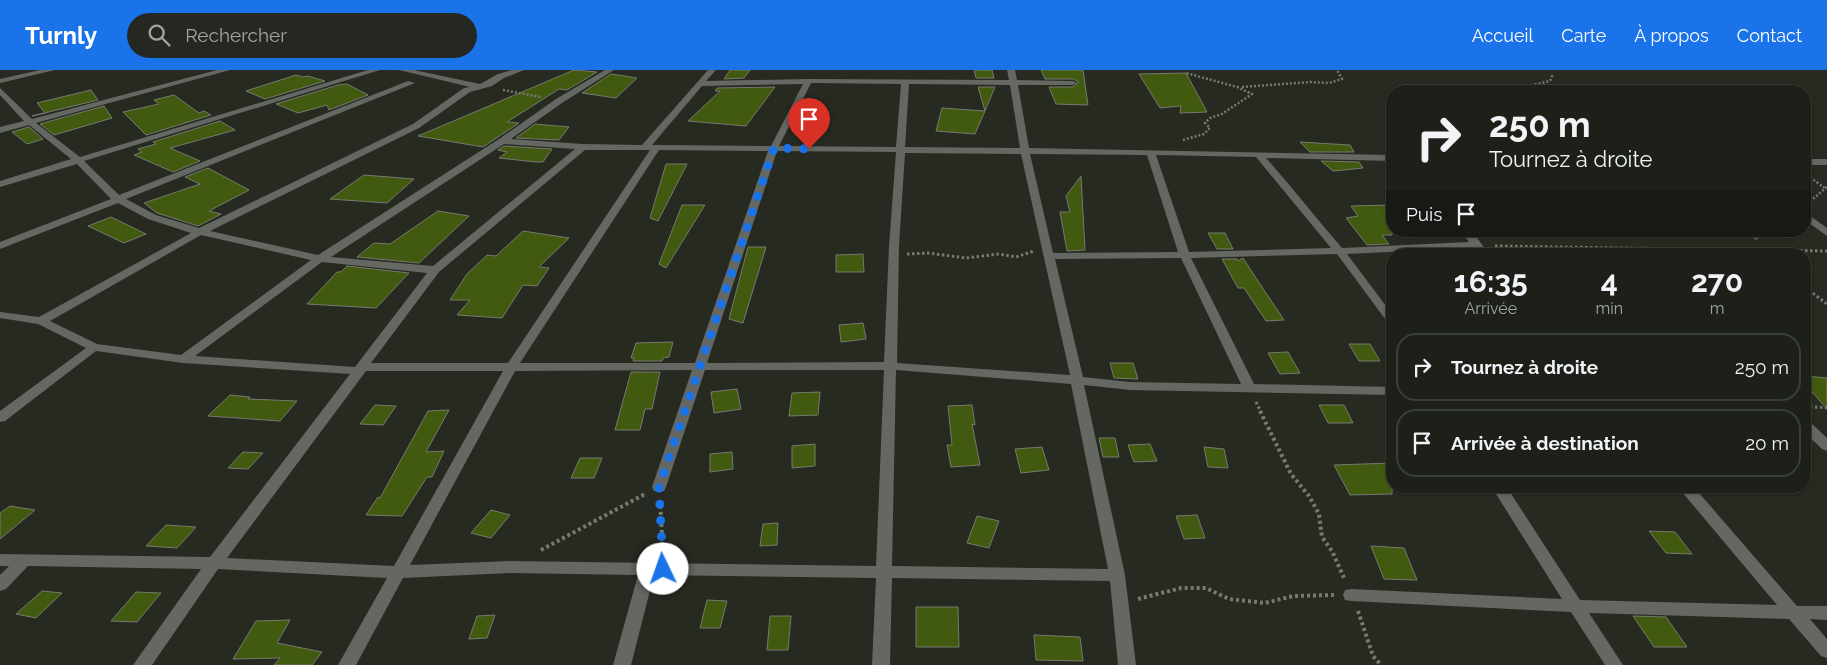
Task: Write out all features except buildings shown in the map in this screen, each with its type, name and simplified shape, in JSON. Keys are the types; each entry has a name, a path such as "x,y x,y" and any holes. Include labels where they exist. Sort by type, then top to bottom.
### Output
{"street":[{"path":"0,82 51,70"},
{"path":"0,130 226,70"},
{"path":"0,184 376,70"},
{"path":"404,70 481,86"},
{"path":"42,321 200,232 416,126 468,90 489,84 500,76 520,70"},
{"path":"183,359 320,259 502,141 559,101 610,70"},
{"path":"347,665 512,367 651,147 712,70"},
{"path":"891,82 892,70"},
{"path":"1011,70 1025,151 1117,575 1127,665"},
{"path":"699,84 808,81 1073,83"},
{"path":"659,487 774,148 808,81"},
{"path":"881,665 894,254 899,150 905,82"},
{"path":"0,246 116,198 411,83"},
{"path":"0,90 30,122 79,161 116,198 152,217 200,232 320,259 435,270"},
{"path":"502,141 584,146 1151,152 1386,158"},
{"path":"142,665 214,563 435,270 584,146"},
{"path":"1151,152 1185,256 1249,388"},
{"path":"1259,155 1294,195 1302,210 1341,253 1386,312"},
{"path":"1811,162 1827,162"},
{"path":"1811,220 1827,233"},
{"path":"1471,237 1479,248"},
{"path":"1048,252 1185,256 1386,252"},
{"path":"0,315 42,321 94,347 183,359 360,369 700,365 890,366 1130,386 1386,391"},
{"path":"0,418 94,347"},
{"path":"1811,431 1827,446"},
{"path":"1503,493 1614,665"},
{"path":"1690,493 1827,651"},
{"path":"0,560 214,563 399,572 510,567 1117,575"},
{"path":"0,585 26,560"},
{"path":"622,665 656,569"},
{"path":"1351,595 1576,606 1827,613"}],"path":[{"path":"1186,74 1202,75 1221,83 1242,87 1311,82 1329,83 1342,79 1337,70"},
{"path":"1531,85 1550,80 1553,74"},
{"path":"481,86 559,101"},
{"path":"1177,140 1204,134 1210,128 1205,123 1210,118 1222,114 1252,94 1242,87"},
{"path":"1811,178 1826,188 1811,201"},
{"path":"1811,251 1827,251"},
{"path":"894,254 928,253 966,258 999,254 1016,256 1048,252"},
{"path":"1811,292 1827,304"},
{"path":"1249,388 1291,474 1309,496 1319,514 1322,537 1332,551 1351,595 1373,656 1381,665"},
{"path":"1811,407 1827,408"},
{"path":"536,553 659,487"},
{"path":"656,569 659,487"},
{"path":"1120,603 1181,588 1206,588 1229,599 1265,603 1293,596 1351,595"}],"route":[{"path":"663,569 659,487 774,148 809,149"}]}
